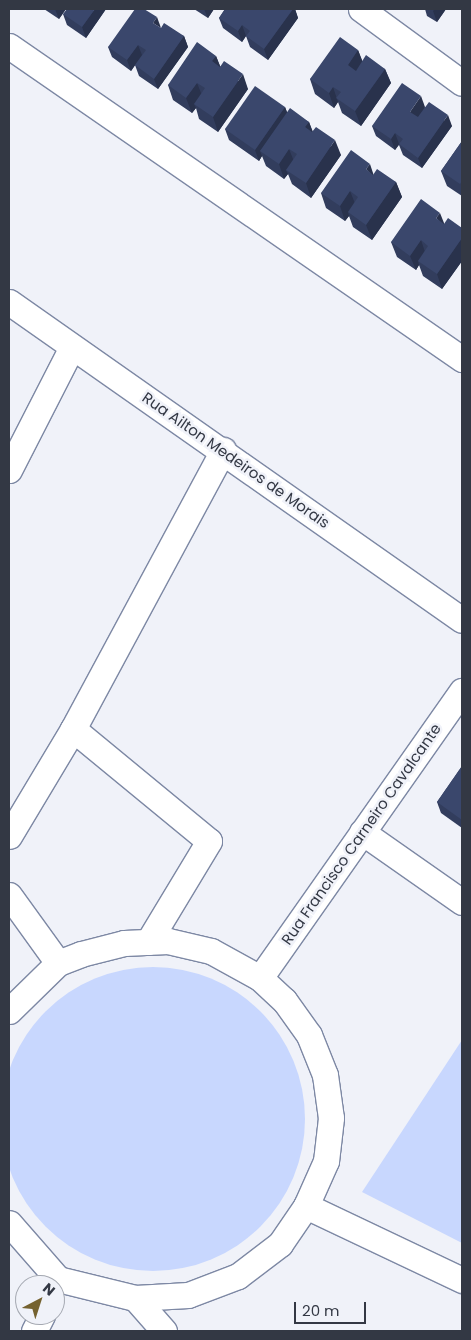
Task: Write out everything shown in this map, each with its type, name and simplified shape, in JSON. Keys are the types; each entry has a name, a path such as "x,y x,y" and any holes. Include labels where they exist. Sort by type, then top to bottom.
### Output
{"street":[{"path":"361,9 462,83"},
{"path":"9,46 462,359"},
{"name":"Rua Ailton Medeiros de Morais","path":"9,302 462,620"},
{"path":"9,470 72,346"},
{"path":"9,836 73,729 222,450"},
{"name":"Rua Francisco Carneiro Cavalcante","path":"260,978 462,691"},
{"path":"73,729 209,841 148,942"},
{"path":"362,832 462,902"},
{"path":"9,895 58,963"},
{"path":"9,1011 58,963 124,943 168,941 212,952 260,978 284,1000 309,1035 324,1075 330,1118 326,1161 306,1206 280,1244 238,1276 188,1295 135,1298 65,1285"},
{"path":"306,1206 462,1280"},
{"path":"9,1223 51,1275"},
{"path":"135,1298 164,1331"}],"shaded area":[{"path":"153,967 183,970 211,979 237,993 260,1012 279,1035 293,1061 302,1089 305,1119 302,1149 293,1177 279,1203 260,1226 237,1245 211,1259 183,1268 153,1271 123,1268 95,1259 69,1245 46,1226 27,1203 13,1177 4,1149 1,1119 4,1089 13,1061 27,1035 46,1012 69,993 95,979 123,970"},
{"path":"462,1040 462,1243 362,1192"}],"building":[{"path":"67,9 95,9 82,27 63,14"},
{"path":"135,9 144,9 157,17 153,23 161,28 164,23 184,36 154,79 135,65 146,50 138,45 127,60 108,47"},
{"path":"225,9 293,9 264,49 246,36 250,31 242,25 238,31 219,18"},
{"path":"340,37 358,50 348,65 356,71 366,55 385,69 355,111 336,98 341,92 333,87 329,93 310,79"},
{"path":"197,42 216,56 212,61 220,67 224,61 243,74 213,117 194,104 205,88 197,83 186,98 168,85"},
{"path":"402,83 421,96 410,112 418,117 429,102 448,115 418,158 399,144 403,139 395,133 391,139 372,126"},
{"path":"255,86 285,107 255,150 225,129"},
{"path":"290,108 309,122 305,127 312,132 316,127 335,140 306,183 286,170 297,154 289,149 279,164 260,151"},
{"path":"462,141 462,181 460,184 441,171"},
{"path":"351,150 370,164 366,169 373,175 377,169 396,182 366,225 348,212 358,197 350,191 340,206 321,193"},
{"path":"421,199 440,213 436,218 444,224 448,218 462,228 462,238 437,274 418,261 428,246 421,240 410,256 391,242"},
{"path":"462,766 462,820 437,802"}]}
